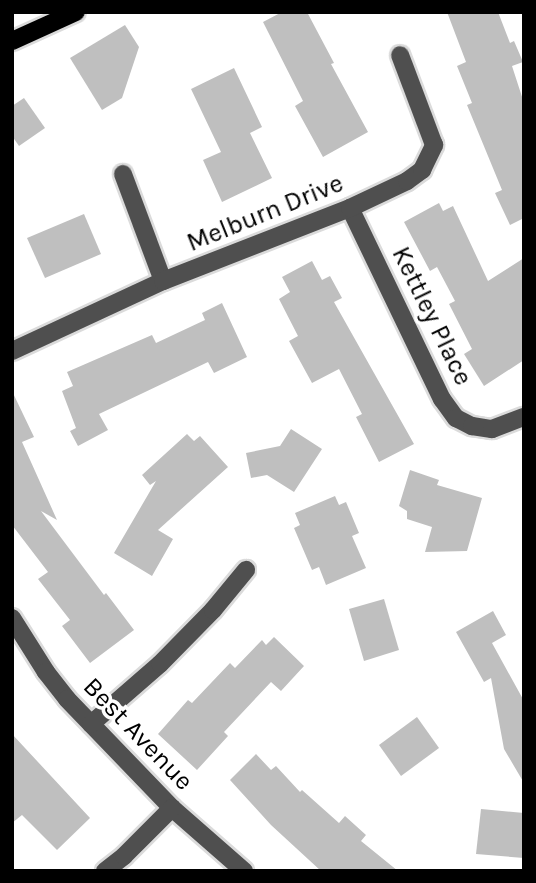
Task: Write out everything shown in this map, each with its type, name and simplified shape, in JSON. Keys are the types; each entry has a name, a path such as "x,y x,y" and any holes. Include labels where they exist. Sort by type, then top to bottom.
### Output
{"main road":[{"path":"12,41 76,12"}],"street":[{"name":"Melburn Drive","path":"12,351 163,281 350,208 407,181 422,170 433,145 400,55"},
{"path":"123,174 163,281"},
{"name":"Kettley Place","path":"350,208 442,399 456,418 472,426 492,429 524,417"},
{"path":"91,724 160,664 213,610 246,570"},
{"name":"Best Avenue","path":"12,618 46,672 91,724 172,808 244,871"},
{"path":"105,871 172,808"}],"building":[{"path":"282,12 307,12 334,63 331,64 368,132 323,157 295,106 303,101 263,22"},
{"path":"447,12 498,12 510,43 514,41 523,62 512,66 524,103 524,218 510,225 495,193 502,190 467,105 472,103 457,66 466,62"},
{"path":"125,25 139,47 122,98 102,110 70,58"},
{"path":"234,68 262,127 250,133 272,178 222,202 203,160 221,152 191,89"},
{"path":"24,98 45,128 19,146 12,136 12,106"},
{"path":"439,203 443,211 453,206 488,281 524,258 524,360 484,386 464,354 472,349 449,304 455,301 437,267 430,271 404,222"},
{"path":"84,214 101,254 45,278 27,238"},
{"path":"312,261 322,280 330,276 342,298 334,302 414,444 379,462 356,417 362,414 339,369 312,383 289,341 298,336 279,299 290,292 282,277"},
{"path":"222,303 247,357 214,373 208,362 99,414 108,430 78,446 70,431 76,428 62,391 73,386 67,372 152,335 156,343 205,320 202,313"},
{"path":"12,391 34,437 22,442 57,520 41,511 134,630 90,663 62,626 70,620 38,579 48,572 12,525"},
{"path":"291,429 322,449 294,492 267,475 251,478 246,453 280,446"},
{"path":"187,434 194,441 200,436 228,467 158,530 173,539 152,576 114,553 156,481 150,485 142,475"},
{"path":"410,470 439,480 437,485 482,498 467,551 425,552 432,527 407,519 407,511 399,506"},
{"path":"335,496 339,505 346,502 359,533 352,536 366,568 326,585 319,567 312,570 294,528 300,525 295,513"},
{"path":"384,599 399,650 364,661 349,609"},
{"path":"493,611 506,635 492,643 524,701 524,783 504,749 491,678 484,682 456,632"},
{"path":"274,637 304,666 281,691 271,682 224,732 228,736 197,770 158,734 188,700 192,703 230,663 235,668 262,640 266,645"},
{"path":"417,717 439,748 401,776 379,745"},
{"path":"12,734 90,818 57,850 22,815 12,823"},
{"path":"256,754 271,770 276,766 300,792 302,790 339,823 345,816 366,835 361,841 398,871 321,871 271,825 230,780"},
{"path":"481,809 524,813 524,858 476,854"}]}
